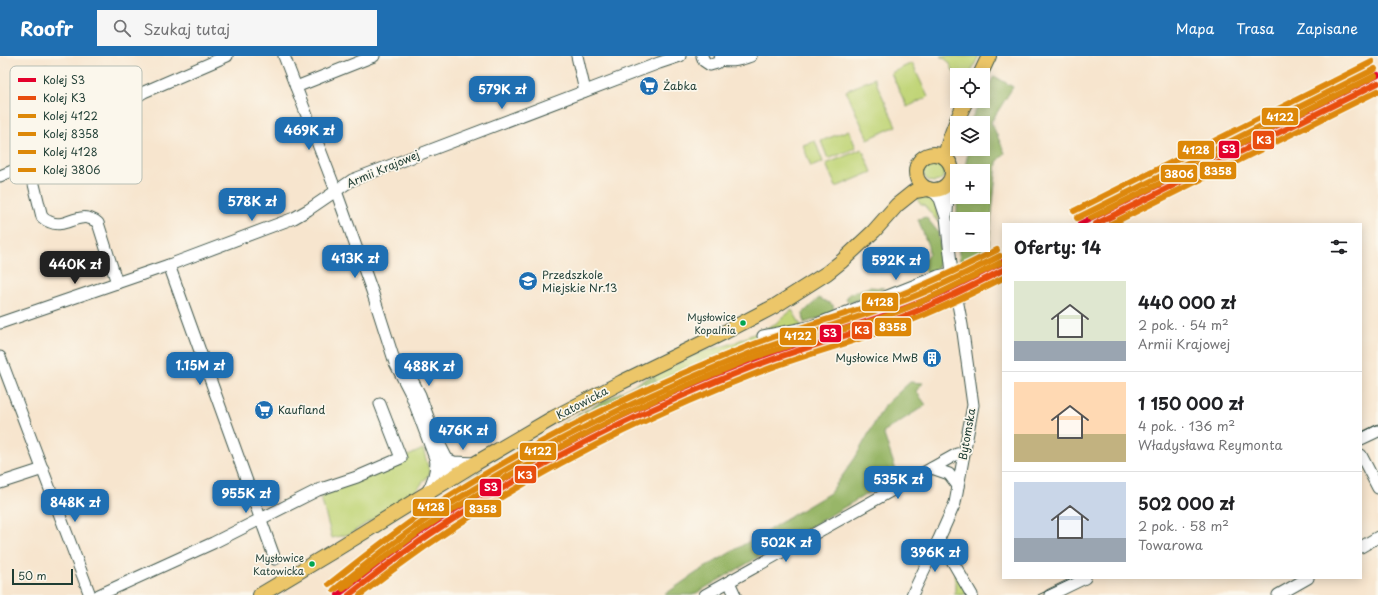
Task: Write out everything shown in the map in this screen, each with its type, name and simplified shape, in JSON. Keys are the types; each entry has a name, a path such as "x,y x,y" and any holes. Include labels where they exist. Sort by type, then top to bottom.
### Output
{"main road":[{"path":"983,68 989,56"},
{"path":"938,156 941,139 956,121 962,108"},
{"path":"938,156 950,164 952,172 949,182 939,189 928,189 918,182 916,170 921,159 938,156"},
{"name":"Katowicka","path":"260,595 552,418 775,306 827,273 874,232 897,204 905,187 916,176"},
{"name":"Katowicka","path":"897,204 915,191 928,189"}],"street":[{"path":"142,93 227,56"},
{"path":"284,56 336,191 395,363 411,394 449,480"},
{"path":"296,87 374,56"},
{"path":"577,56 585,91"},
{"name":"Armii Krajowej","path":"0,323 169,265 294,218 352,180 680,56"},
{"path":"702,56 704,61 710,65 718,64 722,58 729,61 737,61 751,56"},
{"path":"0,176 10,172"},
{"name":"Bytomska","path":"912,595 955,503 973,405 962,325 952,273 946,217 949,182"},
{"path":"34,184 42,217 51,223 60,223 85,217 92,218 98,223 117,283"},
{"name":"Bytomska","path":"928,189 936,194 940,199 946,217"},
{"path":"169,265 275,559"},
{"path":"763,336 808,327 938,276 952,273"},
{"path":"388,340 420,394 433,430 441,460 434,479 426,494"},
{"path":"0,356 90,595"},
{"path":"411,377 411,394"},
{"path":"411,394 418,399 424,407"},
{"path":"99,595 213,543 318,490 357,477 402,458 380,404"},
{"path":"1362,439 1378,431"},
{"path":"705,595 957,454 964,453"},
{"path":"1362,457 1378,488"},
{"path":"441,460 476,463"},
{"path":"932,468 949,474 958,486"},
{"path":"0,483 43,469"},
{"path":"1362,546 1378,537"},
{"path":"938,541 943,544 972,595"},
{"path":"1050,595 1083,579"},
{"path":"1278,595 1306,579"},
{"path":"729,582 735,595"}],"green space":[{"path":"941,56 979,56 973,68 952,68 949,62"},
{"path":"912,63 928,97 907,107 891,73"},
{"path":"994,76 1013,87 991,122 1005,153 997,162 990,234 990,212 957,212 957,204 990,204 990,164 966,164 967,156 990,156 990,116 973,116 977,108 990,108 990,83"},
{"path":"874,78 896,126 868,139 846,91"},
{"path":"849,130 856,148 828,159 821,141"},
{"path":"815,141 823,162 811,167 803,145"},
{"path":"862,149 872,172 836,187 826,164"},
{"path":"934,160 942,163 945,171 942,179 934,182 926,179 923,171 926,163"},
{"path":"928,197 936,205 938,222 917,199"},
{"path":"926,217 938,232 942,257 937,269 926,274 922,263 929,253 928,246 918,219"},
{"path":"959,252 988,252 987,265 962,279"},
{"path":"934,286 941,290 718,364 661,391 653,375 700,352 734,343 775,324 792,310 805,332"},
{"path":"869,287 884,288 850,303 846,300 849,294"},
{"path":"819,298 833,305 834,313 804,323 803,313"},
{"path":"653,375 661,391 574,430 442,508 436,498 583,412"},
{"path":"910,382 923,383 916,391 926,405 883,432 898,476 693,595 664,595 696,573 830,493 855,458 884,406"},
{"path":"423,449 430,473 417,490 350,534 332,538 321,497"},
{"path":"955,571 967,593 962,595 955,594"}],"tram line":[{"path":"1362,432 1378,424"},
{"path":"1038,595 1072,579"}],"rail line":[{"name":"4128","path":"1074,211 1372,62"},
{"name":"4122","path":"1077,218 1375,69"},
{"name":"S3","path":"1082,223 1378,75"},
{"name":"3806","path":"1091,218 1375,76"},
{"name":"K3","path":"1098,223 1378,83"},
{"name":"8358","path":"1113,223 1378,91"},
{"name":"4128","path":"329,584 426,511 502,464 580,421 703,365 763,341 907,292 997,250"},
{"name":"4122","path":"334,590 417,525 506,470 584,427 706,371 766,347 879,310 924,293 1000,256"},
{"name":"S3","path":"338,595 409,540 471,499 588,433 669,394 769,353 861,324 911,306 1002,262"},
{"name":"3806","path":"343,589 438,519 551,452 589,432 668,394 748,360 799,342 886,316 943,291 1000,263"},
{"name":"K3","path":"349,595 415,545 475,505 590,439 670,401 752,367 912,313 952,296 1002,271"},
{"name":"8358","path":"360,595 406,560 453,528 550,469 601,442 704,394 775,366 904,323 954,302 1002,278"}],"place":[{"name":"Żabka","path":"649,86"},
{"name":"Przedszkole Miejskie Nr.13","path":"528,281"},
{"name":"Mysłowice Kopalnia","path":"743,323"},
{"name":"Mysłowice MwB","path":"932,358"},
{"name":"Kaufland","path":"264,410"},
{"name":"Mysłowice Katowicka","path":"312,564"}]}
